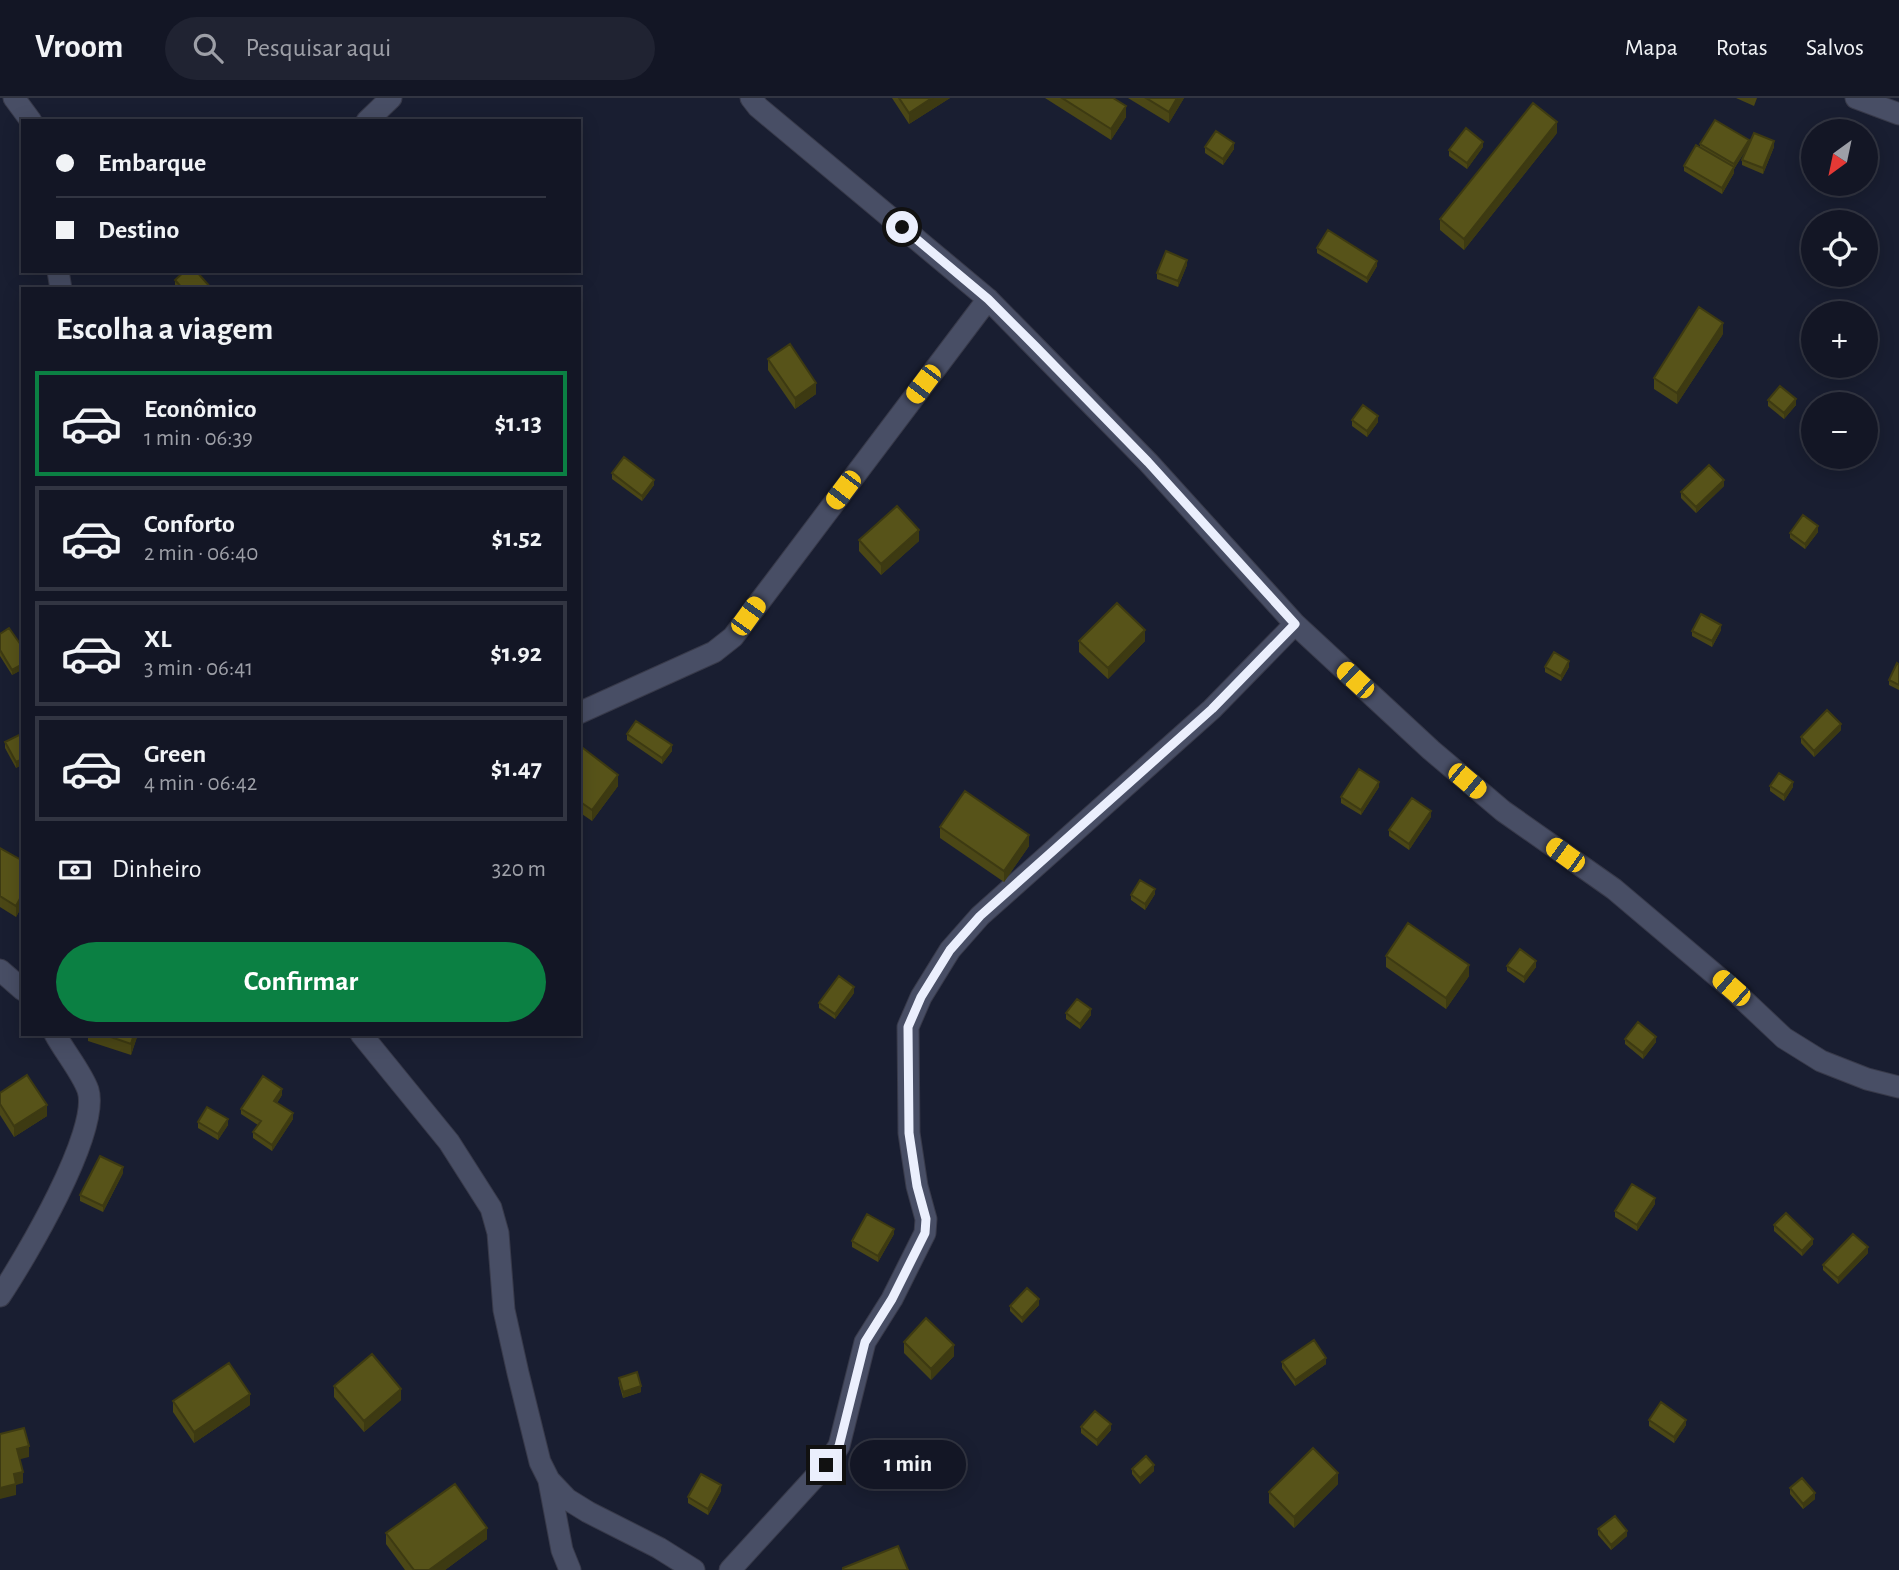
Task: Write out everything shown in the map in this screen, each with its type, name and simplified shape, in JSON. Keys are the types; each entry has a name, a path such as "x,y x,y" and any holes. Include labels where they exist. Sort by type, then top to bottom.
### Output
{"street":[{"path":"15,98 30,119"},
{"path":"369,119 391,98"},
{"path":"751,98 758,107 988,299 1148,462 1295,624 1403,725 1483,794 1614,889 1731,988 1784,1038 1821,1061 1867,1079 1899,1087"},
{"path":"1856,98 1899,114"},
{"path":"581,712 713,652 733,637 988,299"},
{"path":"730,1570 826,1465 839,1446 865,1342 892,1299 925,1233 926,1219 917,1186 909,1133 908,1027 921,997 950,950 980,916 1182,736 1295,624"},
{"path":"0,970 21,987"},
{"path":"0,1296 26,1258 53,1203 80,1142 90,1110 88,1090 56,1036"},
{"path":"363,1036 449,1142 491,1208 498,1233 504,1310 512,1348 540,1462 549,1480 562,1550 570,1570"},
{"path":"549,1480 567,1499 659,1548 694,1570"}],"building":[{"path":"899,98 932,98 909,113"},
{"path":"1062,98 1113,98 1126,106 1111,129"},
{"path":"1146,98 1177,98 1169,112"},
{"path":"1533,103 1557,122 1464,239 1440,219"},
{"path":"1715,120 1749,140 1734,164 1700,144"},
{"path":"1466,128 1483,142 1467,163 1449,150"},
{"path":"1216,131 1234,143 1223,159 1205,147"},
{"path":"1754,133 1774,141 1763,168 1742,160"},
{"path":"1696,145 1734,167 1722,188 1684,166"},
{"path":"1328,230 1377,261 1367,278 1317,248"},
{"path":"1166,251 1187,260 1178,281 1157,273"},
{"path":"183,273 198,273 210,287 181,287 175,280"},
{"path":"1699,307 1723,323 1677,393 1654,378"},
{"path":"790,344 816,383 795,398 768,359"},
{"path":"1780,386 1796,399 1784,413 1768,400"},
{"path":"1363,405 1378,416 1367,431 1352,420"},
{"path":"624,457 654,480 642,496 612,473"},
{"path":"1709,465 1724,480 1696,507 1681,492"},
{"path":"897,506 919,530 881,564 859,540"},
{"path":"1803,515 1818,526 1805,544 1790,533"},
{"path":"1117,603 1145,630 1108,668 1079,641"},
{"path":"1701,614 1721,625 1712,641 1692,631"},
{"path":"9,628 21,645 21,665 12,670 0,650 0,634"},
{"path":"1554,652 1569,661 1561,676 1545,667"},
{"path":"1897,663 1899,665 1899,685 1889,680"},
{"path":"1827,710 1841,724 1814,751 1801,737"},
{"path":"636,721 672,745 662,758 627,734"},
{"path":"21,734 21,760 16,762 5,742"},
{"path":"581,747 618,775 592,810 581,802"},
{"path":"1359,769 1379,782 1361,810 1341,797"},
{"path":"1779,773 1793,782 1784,795 1770,786"},
{"path":"965,791 1029,835 1004,871 940,827"},
{"path":"1412,798 1431,811 1409,844 1389,830"},
{"path":"0,848 21,860 21,897 16,906 0,896"},
{"path":"1140,880 1155,889 1145,904 1131,895"},
{"path":"1408,923 1469,965 1446,998 1386,956"},
{"path":"1520,949 1536,961 1524,977 1507,966"},
{"path":"839,976 854,987 835,1014 819,1003"},
{"path":"1077,999 1091,1009 1080,1024 1066,1013"},
{"path":"1638,1022 1656,1037 1643,1053 1625,1039"},
{"path":"108,1036 133,1036 131,1044"},
{"path":"27,1075 47,1105 14,1126 0,1104 0,1093"},
{"path":"263,1076 282,1089 274,1101 293,1113 272,1145 253,1132 261,1121 241,1109"},
{"path":"207,1107 228,1119 218,1134 198,1122"},
{"path":"100,1156 123,1167 103,1206 80,1195"},
{"path":"1632,1184 1655,1198 1637,1225 1615,1211"},
{"path":"1786,1213 1813,1239 1802,1251 1774,1225"},
{"path":"867,1214 894,1229 878,1256 852,1241"},
{"path":"1853,1234 1868,1247 1838,1278 1823,1265"},
{"path":"1027,1288 1039,1299 1022,1318 1010,1306"},
{"path":"926,1318 954,1345 931,1369 904,1342"},
{"path":"1314,1340 1326,1358 1295,1380 1282,1362"},
{"path":"372,1354 401,1389 364,1421 334,1386"},
{"path":"229,1363 250,1394 194,1432 173,1401"},
{"path":"637,1372 641,1386 623,1392 619,1378"},
{"path":"1661,1402 1686,1420 1674,1437 1649,1420"},
{"path":"1095,1411 1111,1424 1097,1440 1081,1427"},
{"path":"24,1428 29,1446 17,1449 23,1472 14,1474 16,1484 0,1488 0,1434"},
{"path":"1313,1448 1338,1473 1294,1517 1269,1492"},
{"path":"1146,1456 1154,1465 1140,1478 1132,1469"},
{"path":"701,1474 721,1485 708,1509 688,1497"},
{"path":"1802,1478 1815,1493 1803,1504 1790,1488"},
{"path":"455,1484 487,1528 429,1570 414,1570 386,1533"},
{"path":"1615,1516 1627,1531 1611,1545 1598,1529"},
{"path":"898,1546 908,1570 843,1570 843,1568"}],"route":[{"path":"826,1465 839,1446 865,1342 892,1299 925,1233 926,1219 917,1186 909,1133 908,1027 921,997 950,950 980,916 1212,709 1295,624 1148,462 1035,346 988,299 902,227"}]}
